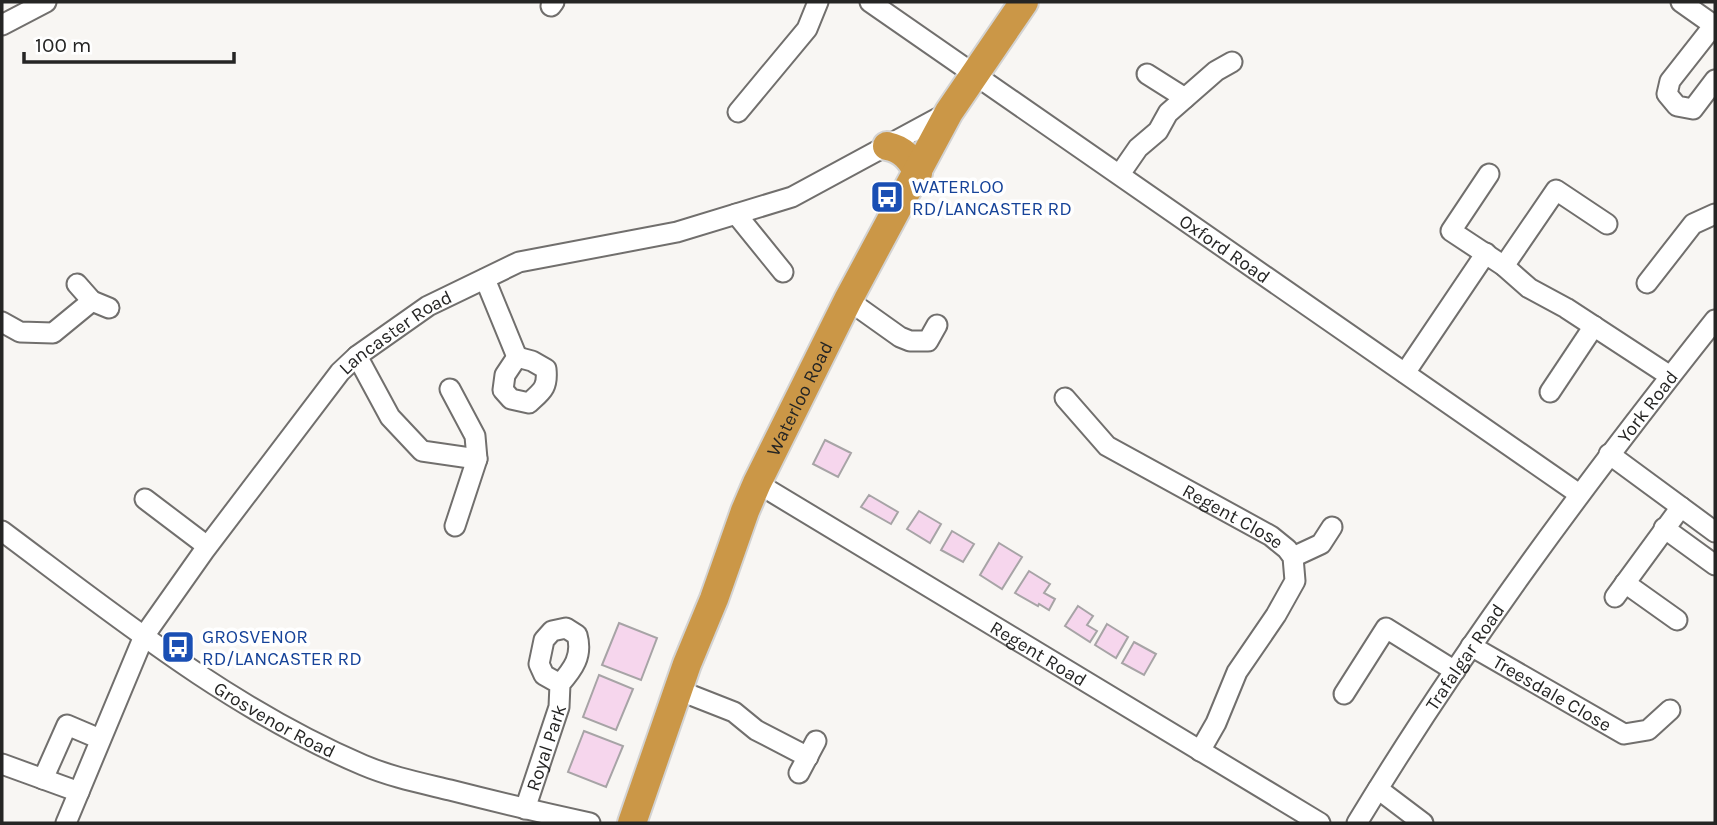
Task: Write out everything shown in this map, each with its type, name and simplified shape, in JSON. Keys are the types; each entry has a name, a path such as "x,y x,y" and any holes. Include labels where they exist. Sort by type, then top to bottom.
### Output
{"highway":[{"name":"Waterloo Road","path":"632,823 678,690 757,483 848,300 949,111 1024,2"},
{"path":"887,146 900,149 918,173"}],"street":[{"path":"2,25 46,2"},
{"path":"738,112 807,29 818,2"},
{"name":"Oxford Road","path":"870,2 1579,494"},
{"path":"1681,2 1714,26 1670,81 1667,94 1676,106 1693,110 1715,80"},
{"path":"1120,173 1138,148 1158,131 1168,113 1216,71 1232,62"},
{"path":"1147,74 1185,98"},
{"name":"Lancaster Road","path":"66,823 144,636 207,546 340,372 357,356 428,306 519,262 677,232 792,197 949,111"},
{"path":"1489,173 1451,231 1504,266 1529,288 1594,326 1670,376"},
{"path":"1504,266 1556,190 1607,224"},
{"path":"736,214 783,272"},
{"path":"1647,284 1693,224 1715,214"},
{"path":"1405,373 1486,253"},
{"path":"485,279 517,357"},
{"path":"2,322 20,332 53,333 101,304 77,284"},
{"path":"848,300 900,337 910,341 928,341 937,325"},
{"name":"York Road","path":"1579,494 1715,320"},
{"path":"1550,392 1594,326"},
{"path":"357,356 390,417 422,451 477,459"},
{"path":"450,389 475,436 477,459 455,526"},
{"name":"Regent Close","path":"1065,398 1107,446 1271,536 1293,557 1295,581 1276,615 1237,672 1216,723 1200,751"},
{"path":"1609,454 1715,532"},
{"name":"Regent Road","path":"757,483 1320,823"},
{"name":"Trafalgar Road","path":"1357,823 1471,646 1579,494"},
{"path":"145,499 207,546"},
{"path":"1676,620 1620,590 1681,507"},
{"path":"1293,557 1321,544 1332,527"},
{"path":"1664,528 1715,565"},
{"name":"Grosvenor Road","path":"2,531 144,636 265,716 365,766 405,779 590,823"},
{"path":"1344,694 1386,628 1455,671"},
{"name":"Treesdale Close","path":"1471,646 1625,734 1648,730 1670,710"},
{"name":"Royal Park","path":"525,809 559,707 559,684"},
{"path":"678,690 734,712 756,730 808,757"},
{"path":"43,779 67,725 100,739"},
{"path":"2,764 79,792"},
{"path":"1378,789 1423,823"}],"building":[{"path":"825,440 851,453 838,477 813,464"},
{"path":"869,495 898,512 891,524 861,507"},
{"path":"919,511 941,524 930,543 907,529"},
{"path":"952,531 974,544 963,562 941,550"},
{"path":"999,543 1022,557 1002,589 980,575"},
{"path":"1029,571 1050,584 1044,593 1055,599 1049,610 1015,593"},
{"path":"1078,606 1093,616 1087,625 1097,631 1090,642 1065,626"},
{"path":"619,623 657,638 641,680 602,665"},
{"path":"1107,624 1128,637 1116,658 1095,645"},
{"path":"1134,642 1156,654 1144,675 1122,663"},
{"path":"599,675 633,689 616,730 583,717"},
{"path":"584,731 623,746 606,787 568,772"}],"place":[{"name":"WATERLOO RD/LANCASTER RD","path":"887,197"},
{"name":"GROSVENOR RD/LANCASTER RD","path":"178,647"}]}
